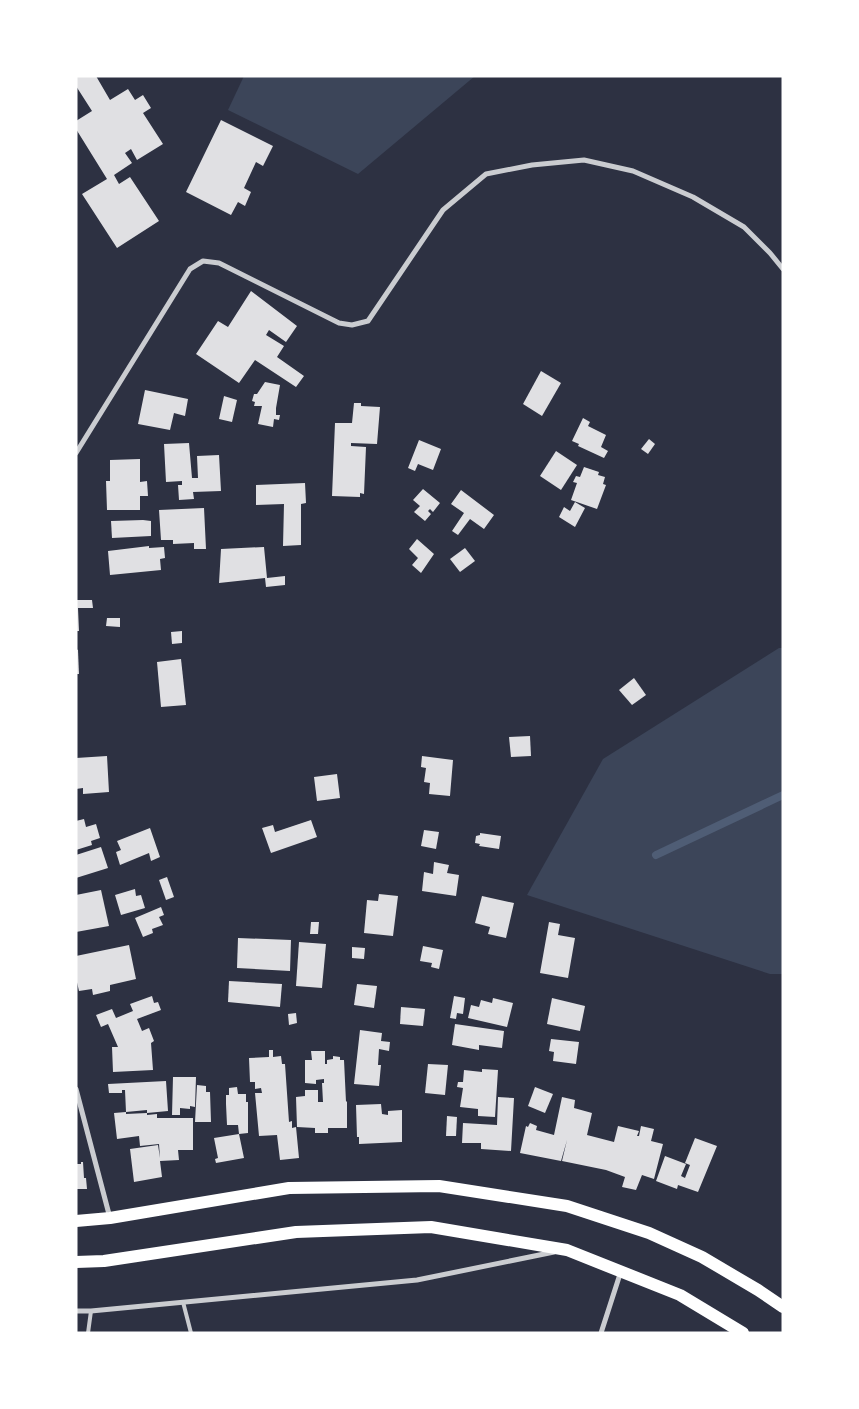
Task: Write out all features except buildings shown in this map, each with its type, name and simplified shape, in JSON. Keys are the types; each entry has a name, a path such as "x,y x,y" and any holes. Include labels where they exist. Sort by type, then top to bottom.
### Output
{"main road":[{"path":"76,1221 110,1218 289,1188 439,1186 567,1206 649,1233 702,1257 783,1307"},
{"path":"76,1262 104,1261 296,1232 431,1227 567,1250 621,1270 680,1296 743,1333"}],"street":[{"path":"76,453 190,269 203,261 219,263 339,323 352,325 368,321 443,210 486,174 532,165 584,160 634,170 693,197 744,228 770,253 783,269"},
{"path":"76,1089 110,1218"},
{"path":"76,1311 417,1280 567,1250"},
{"path":"601,1333 621,1270"}],"lane":[{"path":"183,1302 191,1333"},
{"path":"88,1333 92,1311"}],"shaded area":[{"path":"244,76 475,76 358,174 228,110"},
{"path":"779,648 783,648 783,974 770,974 527,895 603,759"}],"waterway":[{"path":"656,855 783,795"}]}
